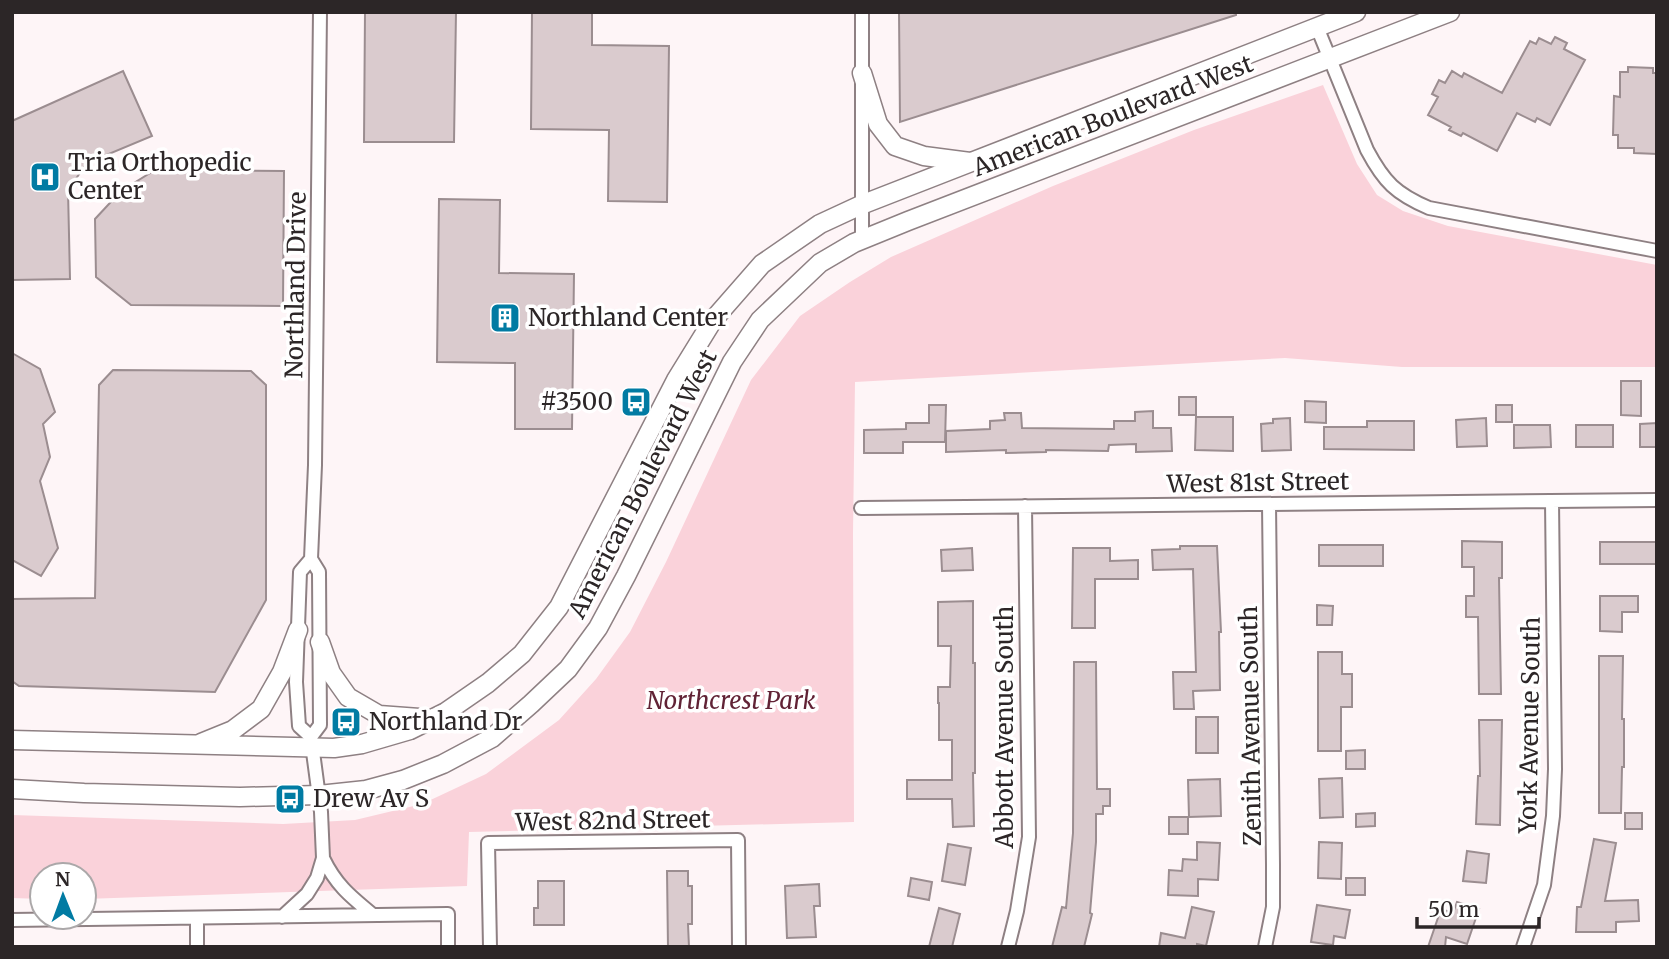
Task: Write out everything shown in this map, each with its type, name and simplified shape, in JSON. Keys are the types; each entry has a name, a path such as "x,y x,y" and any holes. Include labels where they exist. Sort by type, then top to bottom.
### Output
{"main road":[{"name":"American Boulevard West","path":"21,741 195,746 312,743 334,748 362,744 410,730 451,710 488,684 522,654 559,607 676,380 713,320 762,264 820,224 862,205 1356,12"},
{"name":"American Boulevard West","path":"12,789 240,797 319,795 366,790 403,780 443,764 492,738 568,668 598,628 732,362 760,320 820,263 862,239 1450,12"},
{"path":"862,73 878,124 895,146 924,156 973,162"},
{"path":"195,746 233,730 261,709 282,673 298,630"},
{"path":"320,642 331,673 348,697 379,715 433,719"},
{"path":"12,733 21,741"}],"street":[{"name":"Northland Drive","path":"320,12 315,465 310,559 300,572 296,682 299,726 312,743 323,858"},
{"path":"862,12 862,239"},
{"path":"1317,27 1377,170 1391,186 1409,199 1429,208 1657,251"},
{"name":"West 81st Street","path":"861,508 1657,500"},
{"name":"York Avenue South","path":"1523,947 1544,885 1553,816 1555,769 1552,501"},
{"name":"Zenith Avenue South","path":"1265,947 1273,907 1269,504"},
{"name":"Abbott Avenue South","path":"1009,947 1029,837 1025,506"},
{"name":"Northland Drive","path":"310,559 319,572 320,642 320,725 312,743"},
{"name":"West 82nd Street","path":"490,947 488,843 738,840 739,947"},
{"path":"323,858 332,876 346,894 373,915"},
{"path":"282,917 307,894 317,878 323,858"},
{"path":"12,920 448,914 448,947"},
{"path":"197,919 197,947"}],"green space":[{"name":"Northcrest Park","path":"1323,85 1357,164 1377,195 1403,211 1448,226 1657,265 1657,367 1402,367 1285,358 855,382 854,822 469,832 467,886 98,899 98,861 28,861 28,899 12,898 12,815 283,824 355,820 422,804 486,774 559,720 596,679 630,632 666,562 751,380 800,316 891,257 1053,186 1194,130"}],"building":[{"path":"365,12 456,12 454,142 364,142"},
{"path":"532,12 592,12 592,45 669,46 667,202 608,201 609,130 531,129"},
{"path":"899,12 1236,12 1236,15 900,122"},
{"path":"1555,37 1567,43 1564,49 1585,60 1550,125 1537,118 1535,122 1517,113 1497,151 1463,133 1461,136 1449,130 1451,127 1428,115 1438,97 1432,94 1439,80 1445,83 1452,71 1462,77 1464,73 1502,93 1530,41 1536,44 1539,38 1551,44"},
{"path":"1628,67 1653,68 1653,73 1657,73 1657,154 1634,153 1634,148 1618,148 1618,135 1613,135 1614,96 1620,97 1620,72 1628,72"},
{"name":"Tria Orthopedic Center","path":"123,71 152,136 87,163 68,190 70,279 12,280 12,121"},
{"path":"155,170 284,171 283,306 131,305 96,277 95,219 121,191"},
{"name":"Northland Center","path":"439,199 500,200 499,273 574,274 572,429 515,429 515,363 437,362"},
{"path":"12,353 40,369 55,412 43,424 50,457 40,481 58,548 41,576 12,560"},
{"path":"113,370 251,371 266,385 266,600 215,692 19,686 12,681 12,599 95,598 99,385"},
{"path":"1621,381 1641,381 1641,416 1621,415"},
{"path":"1179,397 1196,397 1196,415 1179,415"},
{"path":"1305,401 1326,402 1326,423 1305,422"},
{"path":"929,405 946,405 945,442 903,442 903,453 864,453 864,430 906,429 906,423 929,423"},
{"path":"1496,405 1512,405 1512,422 1496,422"},
{"path":"1153,411 1153,428 1171,428 1172,451 1136,452 1136,444 1109,445 1108,451 946,452 946,431 990,429 990,421 1005,420 1004,413 1021,413 1022,428 1114,429 1114,421 1135,421 1135,412"},
{"path":"1196,417 1233,417 1233,451 1195,450"},
{"path":"1290,418 1291,450 1262,451 1261,424 1273,423 1273,419"},
{"path":"1486,418 1487,446 1457,447 1456,420"},
{"path":"1367,421 1414,421 1414,450 1324,449 1324,427 1367,427"},
{"path":"1657,423 1657,447 1640,447 1640,424"},
{"path":"1514,425 1550,425 1551,447 1514,448"},
{"path":"1576,425 1613,425 1613,447 1576,447"},
{"path":"1462,541 1502,542 1502,578 1499,578 1501,694 1479,694 1478,617 1466,617 1466,596 1474,596 1474,567 1462,567"},
{"path":"1600,542 1657,542 1657,564 1600,564"},
{"path":"1319,545 1383,545 1383,566 1319,566"},
{"path":"1180,546 1217,546 1221,632 1220,690 1193,691 1194,709 1174,709 1173,672 1196,672 1193,569 1153,570 1152,550 1180,549"},
{"path":"972,548 973,570 942,571 941,550"},
{"path":"1073,548 1110,548 1110,561 1138,560 1138,579 1095,579 1095,628 1072,628"},
{"path":"1600,596 1638,596 1638,612 1622,612 1622,632 1600,631"},
{"path":"973,601 974,826 953,827 952,799 907,799 907,780 952,780 952,740 939,740 938,687 950,687 951,646 938,646 938,602"},
{"path":"1317,605 1333,606 1332,625 1317,625"},
{"path":"1318,652 1342,652 1342,674 1352,674 1352,707 1341,707 1341,751 1318,751"},
{"path":"1599,656 1623,656 1624,767 1621,813 1599,813"},
{"path":"1074,662 1096,662 1097,789 1110,789 1110,806 1103,806 1103,814 1096,814 1092,914 1084,947 1052,947 1062,907 1066,908 1073,833"},
{"path":"1196,717 1218,717 1218,753 1196,753"},
{"path":"1479,720 1502,720 1500,825 1476,824 1480,776"},
{"path":"1365,750 1365,769 1346,769 1346,751"},
{"path":"1342,778 1343,817 1320,818 1319,779"},
{"path":"1220,779 1221,816 1189,817 1188,780"},
{"path":"1375,813 1375,826 1356,827 1356,814"},
{"path":"1625,813 1642,813 1642,829 1625,829"},
{"path":"1169,817 1188,817 1188,834 1169,834"},
{"path":"1594,839 1616,843 1605,901 1638,900 1639,921 1616,922 1616,932 1576,932 1577,907 1581,907"},
{"path":"1197,842 1220,843 1218,880 1198,879 1198,896 1168,895 1169,870 1182,871 1183,859 1197,860"},
{"path":"1319,842 1342,843 1341,879 1318,878"},
{"path":"948,844 971,848 965,885 942,881"},
{"path":"1467,851 1489,854 1486,883 1463,881"},
{"path":"667,871 688,871 688,886 692,886 692,924 688,924 689,947 668,947"},
{"path":"911,878 932,882 929,900 908,896"},
{"path":"1346,878 1365,878 1365,895 1346,895"},
{"path":"538,881 564,881 564,925 534,925 534,908 538,908"},
{"path":"819,884 820,906 814,906 816,937 787,938 785,886"},
{"path":"1457,902 1479,909 1467,944 1446,937 1445,947 1428,947 1441,909 1453,913"},
{"path":"1317,905 1350,910 1345,938 1334,936 1333,945 1311,942"},
{"path":"1192,907 1214,912 1206,946 1197,944 1197,947 1159,947 1161,933 1185,938"},
{"path":"939,908 960,914 952,947 929,947"}],"place":[{"name":"Tria Orthopedic Center","path":"45,177"},
{"name":"Northland Center","path":"505,318"},
{"name":"#3500","path":"636,402"},
{"name":"Northland Dr","path":"346,722"},
{"name":"Drew Av S","path":"290,799"}]}
